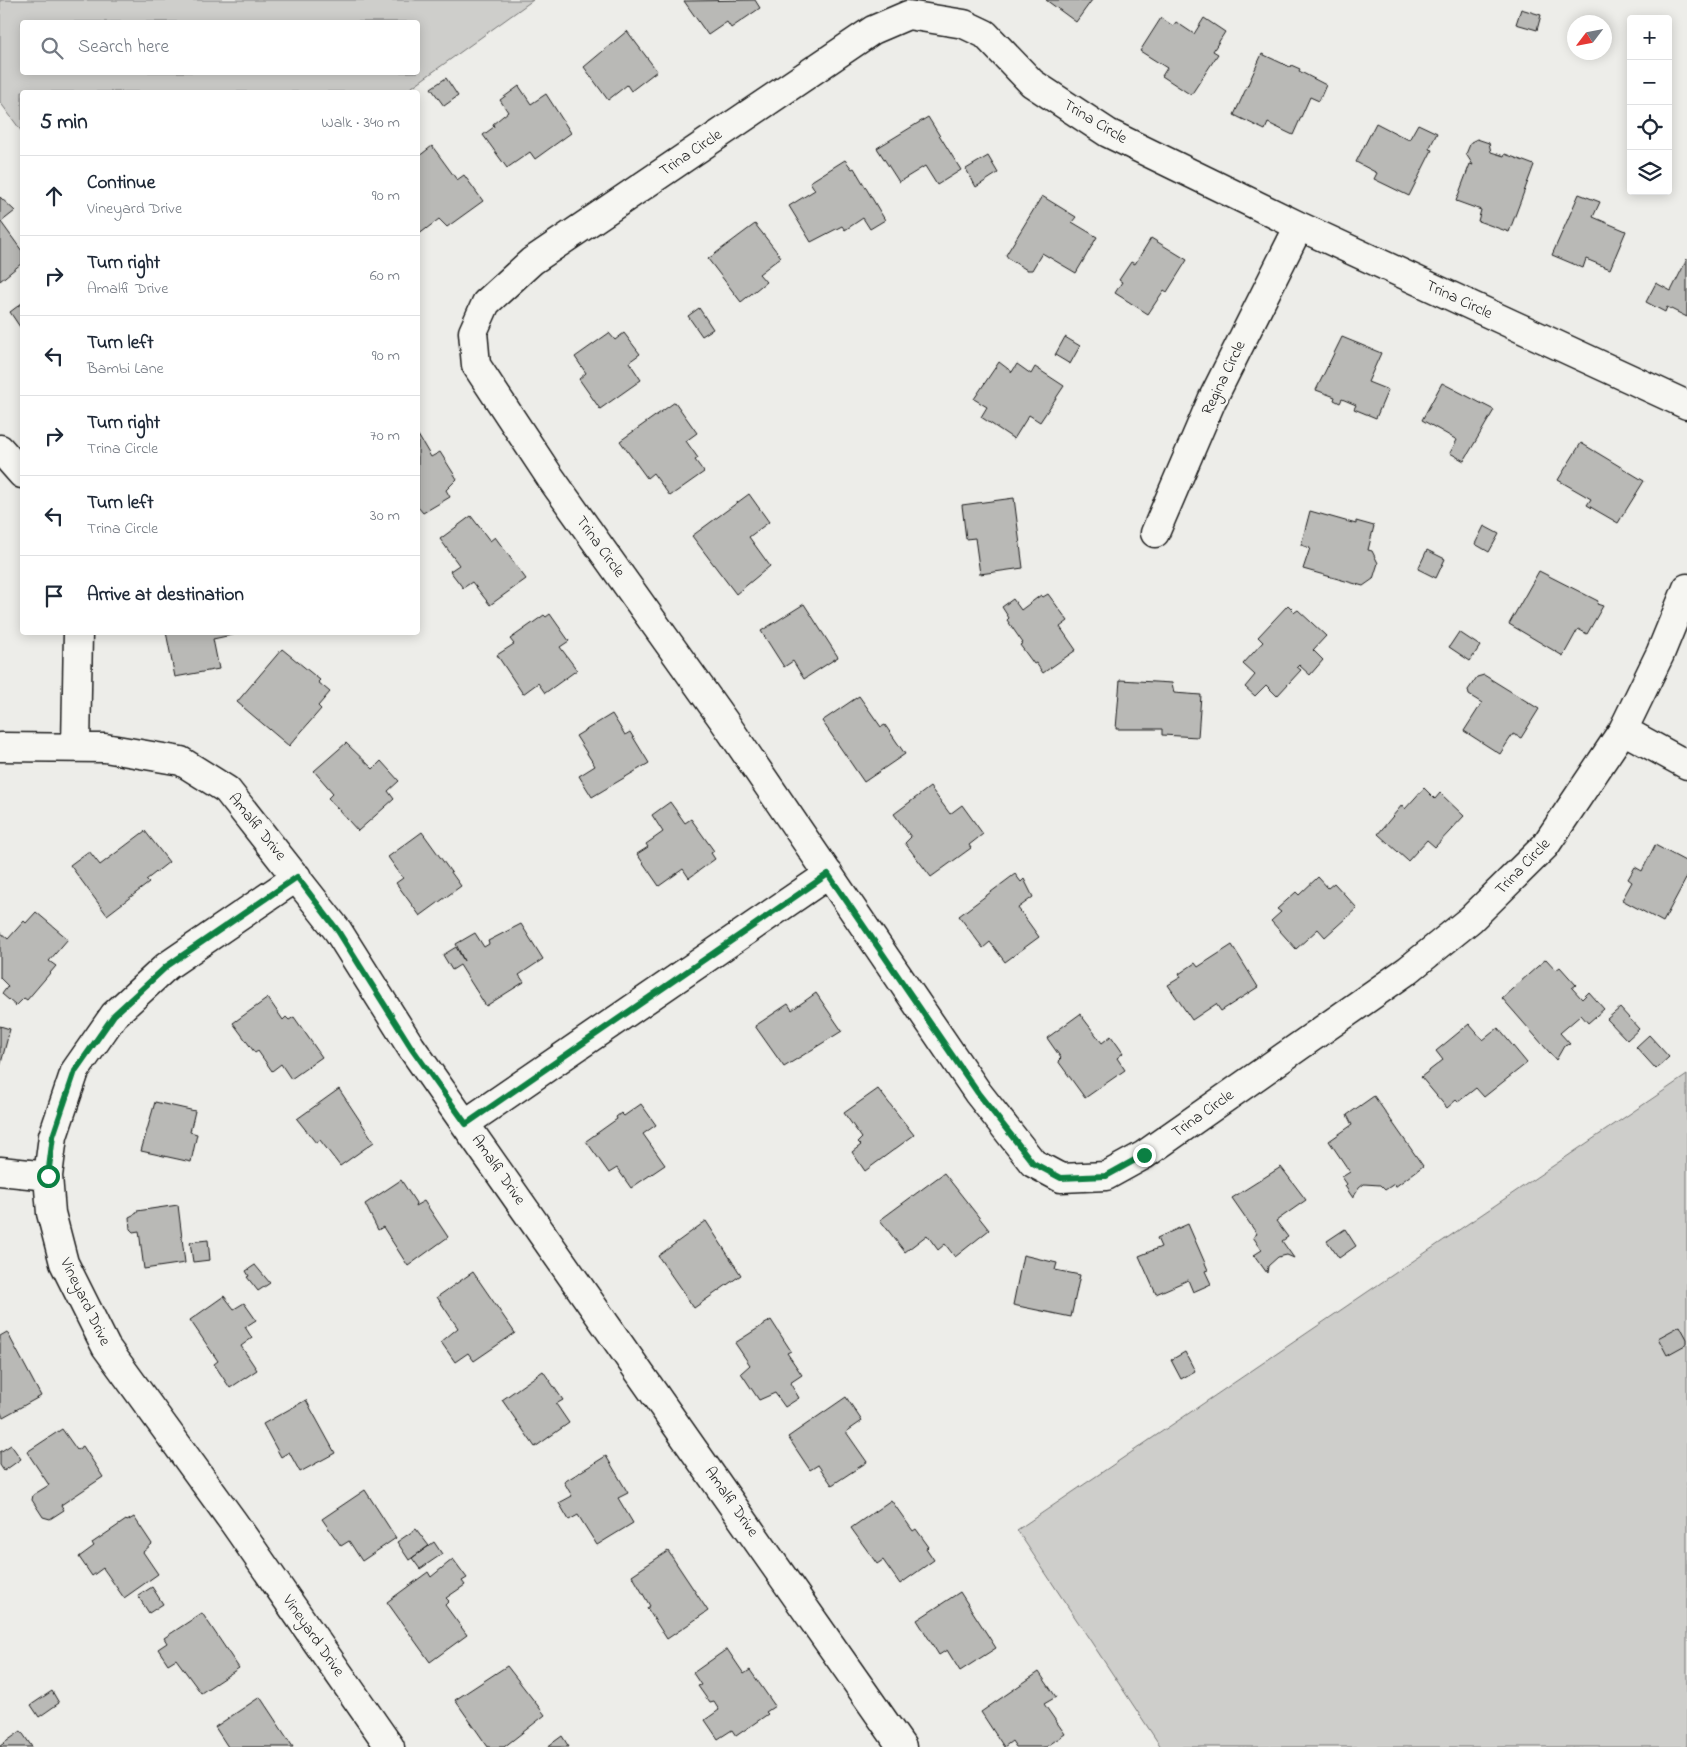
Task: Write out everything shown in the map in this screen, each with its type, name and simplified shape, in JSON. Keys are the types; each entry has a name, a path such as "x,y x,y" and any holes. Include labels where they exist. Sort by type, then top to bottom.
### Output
{"street":[{"name":"Trina Circle","path":"1687,405 1299,226 1108,133 1032,83 985,34 964,24 908,16 873,30 532,261 486,303 473,332 476,365 550,477 724,721 978,1093 1033,1163 1061,1178 1106,1176 1160,1144 1408,970 1471,919 1545,846 1623,730 1660,654 1687,588"},
{"name":"Regina Circle","path":"1155,533 1212,400 1299,226"},
{"path":"0,449 20,472"},
{"path":"76,747 78,635"},
{"path":"1623,730 1687,766"},
{"name":"Amalfi Drive","path":"0,747 105,748 181,761 227,790 338,931 411,1047 902,1747"},
{"path":"466,1124 828,874"},
{"name":"Vineyard Drive","path":"297,877 167,966 114,1015 75,1071 53,1136 48,1176 51,1212 64,1263 106,1347 234,1523 390,1747"},
{"path":"0,1170 48,1176"}],"shaded area":[{"path":"0,0 533,0 408,90 20,90 20,129 0,102"},
{"path":"1687,1075 1687,1747 1161,1747 1017,1530"}],"building":[{"path":"755,0 760,8 731,28 727,22 708,35 684,1"},
{"path":"1046,0 1092,0 1076,22"},
{"path":"1521,9 1541,15 1537,30 1516,24"},
{"path":"1161,18 1173,26 1176,22 1194,34 1204,18 1225,32 1213,51 1218,54 1191,95 1162,76 1167,68 1140,51"},
{"path":"627,31 657,71 631,91 627,85 608,100 584,67"},
{"path":"1262,54 1290,67 1291,65 1300,69 1299,71 1326,85 1319,101 1310,97 1293,135 1268,123 1265,130 1234,115"},
{"path":"446,78 458,96 444,106 431,88"},
{"path":"519,86 531,104 546,94 571,133 535,159 530,152 507,168 483,135 494,127 493,124 508,112 500,100"},
{"path":"928,117 961,170 937,185 925,166 899,182 877,148"},
{"path":"1376,123 1409,140 1418,124 1437,133 1429,149 1432,150 1409,196 1374,179 1377,173 1356,162"},
{"path":"1477,139 1489,143 1491,152 1504,156 1505,154 1534,165 1509,232 1478,221 1481,210 1456,201 1470,164 1473,165 1466,154 1471,142"},
{"path":"432,146 457,180 464,175 483,201 447,227 439,219 420,233 420,155"},
{"path":"988,156 998,173 976,187 966,169"},
{"path":"845,160 852,169 854,168 885,220 870,229 863,218 845,230 842,226 811,242 789,206 815,190 810,182"},
{"path":"1579,194 1600,202 1593,217 1626,231 1610,269 1586,259 1583,268 1552,255"},
{"path":"1042,196 1076,217 1072,222 1097,237 1076,273 1042,253 1032,270 1027,270 1009,259 1006,255"},
{"path":"0,197 15,211 1,222 20,248 20,265 0,281"},
{"path":"755,224 781,257 759,274 766,282 741,302 708,259"},
{"path":"1151,238 1187,260 1167,292 1164,290 1148,314 1115,293 1122,282 1119,280 1131,262 1135,264"},
{"path":"1687,259 1687,317 1667,307 1665,312 1646,302 1656,283 1671,291"},
{"path":"20,304 20,327 10,312"},
{"path":"699,308 713,329 702,336 688,316"},
{"path":"609,333 615,340 624,333 640,354 629,362 641,380 600,409 579,379 586,373 575,357"},
{"path":"1065,337 1080,346 1070,364 1055,355"},
{"path":"1342,337 1381,353 1368,382 1388,390 1376,418 1354,409 1356,405 1342,399 1340,403 1334,400 1335,397 1316,390"},
{"path":"999,362 1012,372 1017,364 1031,374 1035,367 1064,386 1040,422 1029,415 1014,439 981,417 987,407 974,399"},
{"path":"1442,383 1494,410 1464,461 1450,453 1457,440 1422,420"},
{"path":"675,402 697,433 686,441 698,458 695,460 704,472 670,496 653,473 647,478 620,441"},
{"path":"420,438 431,457 440,452 457,479 446,490 450,497 423,513 420,509"},
{"path":"1581,443 1644,481 1618,523 1587,505 1591,499 1558,480"},
{"path":"749,494 769,522 749,537 770,566 736,594 692,536"},
{"path":"1014,498 1023,568 980,574 975,538 966,539 962,505"},
{"path":"1310,511 1356,524 1356,521 1374,526 1368,550 1372,551 1378,563 1373,579 1363,586 1303,569 1310,548 1301,545"},
{"path":"471,516 490,541 495,537 526,579 490,605 472,582 463,588 450,571 459,565 440,539"},
{"path":"1484,526 1499,534 1489,552 1475,544"},
{"path":"1427,550 1445,559 1436,578 1418,569"},
{"path":"1539,571 1598,601 1597,604 1603,606 1587,634 1578,629 1563,656 1509,624"},
{"path":"1048,594 1068,621 1060,627 1076,650 1043,673 1020,645 1023,643 1007,620 1009,618 1002,607 1013,599 1021,610 1041,595 1043,597"},
{"path":"804,604 838,657 804,679 793,661 784,667 761,631"},
{"path":"1288,605 1295,612 1298,610 1326,636 1313,650 1323,660 1310,675 1299,665 1297,667 1301,670 1277,696 1266,685 1255,696 1245,687 1255,675 1243,664 1263,642 1258,637"},
{"path":"550,614 569,641 560,647 577,670 545,693 538,683 523,694 497,655 514,644 510,639 544,615 546,617"},
{"path":"1459,632 1480,646 1470,661 1449,647"},
{"path":"167,635 232,635 213,639 219,669 175,677"},
{"path":"282,649 320,680 318,682 330,692 318,706 321,709 289,746 237,702"},
{"path":"1484,675 1539,709 1521,738 1513,734 1500,754 1464,731 1482,703 1469,695 1468,690 1477,677"},
{"path":"1120,680 1172,683 1174,693 1201,695 1198,737 1162,735 1162,729 1116,729"},
{"path":"859,696 881,727 885,725 905,754 864,782 822,721"},
{"path":"612,714 625,735 630,732 649,763 592,797 579,776 595,766 576,736"},
{"path":"346,743 373,769 381,761 399,781 388,791 394,799 358,831 328,798 333,793 314,771"},
{"path":"930,787 950,814 962,805 983,834 969,845 971,848 931,877 905,843 911,837 894,814"},
{"path":"1424,788 1435,799 1440,793 1464,816 1435,847 1427,840 1408,861 1378,834 1402,805 1405,809"},
{"path":"670,802 685,823 691,819 714,851 711,853 715,859 689,878 683,869 659,886 637,854 648,847 646,844 663,832 652,815"},
{"path":"145,831 169,862 146,880 149,883 107,915 70,865 89,851 100,865"},
{"path":"422,832 461,886 420,916 396,883 403,878 388,857"},
{"path":"1655,845 1687,862 1687,877 1663,922 1622,900 1632,882 1628,879 1635,867 1642,871"},
{"path":"1015,874 1021,882 1024,879 1033,897 1018,908 1039,937 1005,962 990,942 983,948 959,916"},
{"path":"1318,877 1328,888 1334,883 1357,908 1325,937 1318,929 1296,949 1271,921 1281,912 1277,909 1296,892 1299,895"},
{"path":"36,912 68,939 49,961 56,966 27,1000 24,998 16,1006 2,994 8,986 0,978 0,932 8,939 24,921 26,923"},
{"path":"521,924 543,959 519,975 524,982 486,1006 460,965 452,970 443,955 456,947 464,961 456,944 475,933 484,947 489,944 488,941"},
{"path":"1232,945 1258,987 1221,1011 1216,1004 1192,1020 1168,985 1181,977 1179,974 1195,963 1198,967"},
{"path":"1546,959 1556,970 1560,967 1576,985 1572,988 1582,999 1589,992 1604,1009 1588,1023 1581,1015 1560,1033 1570,1044 1564,1046 1556,1060 1502,998"},
{"path":"816,993 842,1031 784,1067 755,1026 788,1004 792,1010"},
{"path":"268,998 283,1020 286,1017 289,1020 294,1017 322,1057 291,1079 281,1064 272,1071 258,1051 255,1053 233,1023"},
{"path":"1620,1008 1639,1029 1627,1040 1607,1019"},
{"path":"1080,1014 1102,1043 1111,1036 1123,1053 1117,1058 1125,1070 1085,1098 1058,1061 1061,1058 1047,1038"},
{"path":"1469,1024 1483,1040 1498,1028 1527,1063 1484,1097 1476,1088 1447,1108 1421,1077 1443,1060 1436,1051"},
{"path":"0,1026 10,1029 0,1067"},
{"path":"1649,1035 1669,1057 1656,1069 1636,1047"},
{"path":"339,1089 374,1142 340,1166 320,1140 316,1143 297,1119"},
{"path":"878,1089 914,1135 865,1171 852,1152 861,1145 858,1142 862,1138 844,1113"},
{"path":"1374,1096 1423,1166 1395,1187 1394,1184 1385,1190 1380,1185 1364,1184 1353,1198 1345,1186 1347,1184 1342,1177 1350,1172 1329,1141 1352,1125 1347,1115"},
{"path":"155,1102 195,1111 190,1132 197,1134 191,1162 141,1151"},
{"path":"641,1104 656,1125 643,1134 665,1165 631,1188 617,1168 609,1173 586,1141 617,1119 616,1117 621,1113 624,1116"},
{"path":"1281,1167 1306,1200 1276,1221 1288,1237 1282,1241 1294,1258 1287,1255 1278,1257 1268,1266 1267,1273 1254,1255 1262,1250 1253,1237 1257,1234 1232,1198"},
{"path":"944,1173 989,1230 955,1257 945,1244 938,1250 927,1235 905,1252 880,1220"},
{"path":"401,1180 416,1203 415,1206 424,1201 448,1237 408,1266 383,1227 378,1230 365,1204"},
{"path":"178,1205 185,1263 144,1269 139,1231 133,1232 130,1229 129,1217 137,1213 137,1211"},
{"path":"706,1221 741,1275 694,1308 658,1256"},
{"path":"1188,1224 1208,1270 1205,1271 1211,1284 1193,1292 1188,1280 1156,1294 1139,1256 1161,1247 1157,1238"},
{"path":"1345,1229 1356,1246 1339,1258 1327,1241"},
{"path":"208,1240 210,1260 193,1262 190,1242"},
{"path":"1023,1255 1057,1263 1055,1270 1080,1275 1071,1317 1013,1305"},
{"path":"255,1265 270,1283 258,1291 247,1277 249,1276 246,1271"},
{"path":"473,1272 515,1333 474,1361 468,1353 455,1362 441,1342 458,1328 437,1297"},
{"path":"224,1296 234,1309 244,1303 256,1320 245,1327 252,1338 241,1346 257,1370 230,1388 214,1364 218,1361 190,1320"},
{"path":"771,1320 791,1351 787,1353 802,1375 790,1383 799,1398 785,1407 775,1393 759,1400 741,1373 750,1365 735,1343"},
{"path":"1680,1326 1687,1339 1687,1344 1667,1355 1658,1338"},
{"path":"7,1332 41,1396 3,1417 0,1411 0,1336"},
{"path":"1185,1352 1195,1371 1181,1379 1171,1360"},
{"path":"543,1371 563,1400 556,1404 569,1423 535,1447 502,1400"},
{"path":"846,1397 862,1421 846,1432 867,1462 832,1485 818,1465 810,1470 788,1437"},
{"path":"306,1400 335,1453 300,1472 289,1452 281,1457 263,1424"},
{"path":"62,1429 77,1450 83,1446 103,1477 61,1505 64,1510 50,1519 43,1517 32,1500 33,1495 49,1485 27,1452"},
{"path":"11,1445 21,1459 4,1471 0,1465 0,1452"},
{"path":"606,1456 628,1493 618,1498 633,1523 597,1545 578,1515 569,1520 559,1503 572,1496 564,1482"},
{"path":"365,1490 396,1538 362,1561 349,1541 341,1546 322,1519"},
{"path":"891,1500 913,1531 916,1529 929,1547 926,1548 934,1560 900,1584 883,1560 877,1564 851,1528"},
{"path":"134,1517 152,1544 143,1552 158,1574 124,1598 103,1568 92,1576 79,1557 94,1546 92,1543 126,1520"},
{"path":"416,1529 429,1546 409,1560 397,1542"},
{"path":"434,1542 442,1554 420,1569 412,1558"},
{"path":"668,1551 708,1611 667,1639 647,1608 650,1606 632,1575"},
{"path":"453,1559 467,1578 462,1581 465,1585 446,1598 449,1601 445,1605 467,1635 430,1662 387,1602 428,1572 431,1577"},
{"path":"152,1587 163,1604 149,1613 138,1596"},
{"path":"960,1592 996,1648 960,1671 947,1650 939,1655 917,1620"},
{"path":"202,1613 239,1668 201,1693 176,1659 168,1664 158,1649 167,1643 164,1638"},
{"path":"727,1649 744,1674 750,1670 775,1706 766,1712 768,1714 736,1736 732,1730 718,1739 705,1720 719,1710 714,1702 710,1703 698,1686 701,1685 693,1673"},
{"path":"507,1666 545,1715 504,1747 488,1747 455,1700"},
{"path":"1039,1672 1056,1697 1044,1704 1065,1734 1046,1747 1016,1747 1012,1741 1004,1747 981,1712"},
{"path":"52,1691 59,1703 39,1717 31,1705"},
{"path":"260,1697 293,1747 228,1747 215,1727"},
{"path":"21,1731 32,1747 0,1747 0,1746"},
{"path":"562,1736 569,1747 547,1747"}],"route":[{"path":"48,1176 53,1136 75,1071 114,1015 167,966 297,877 338,931 411,1047 466,1124 828,874 978,1093 1033,1163 1061,1178 1106,1176 1144,1155"}]}
